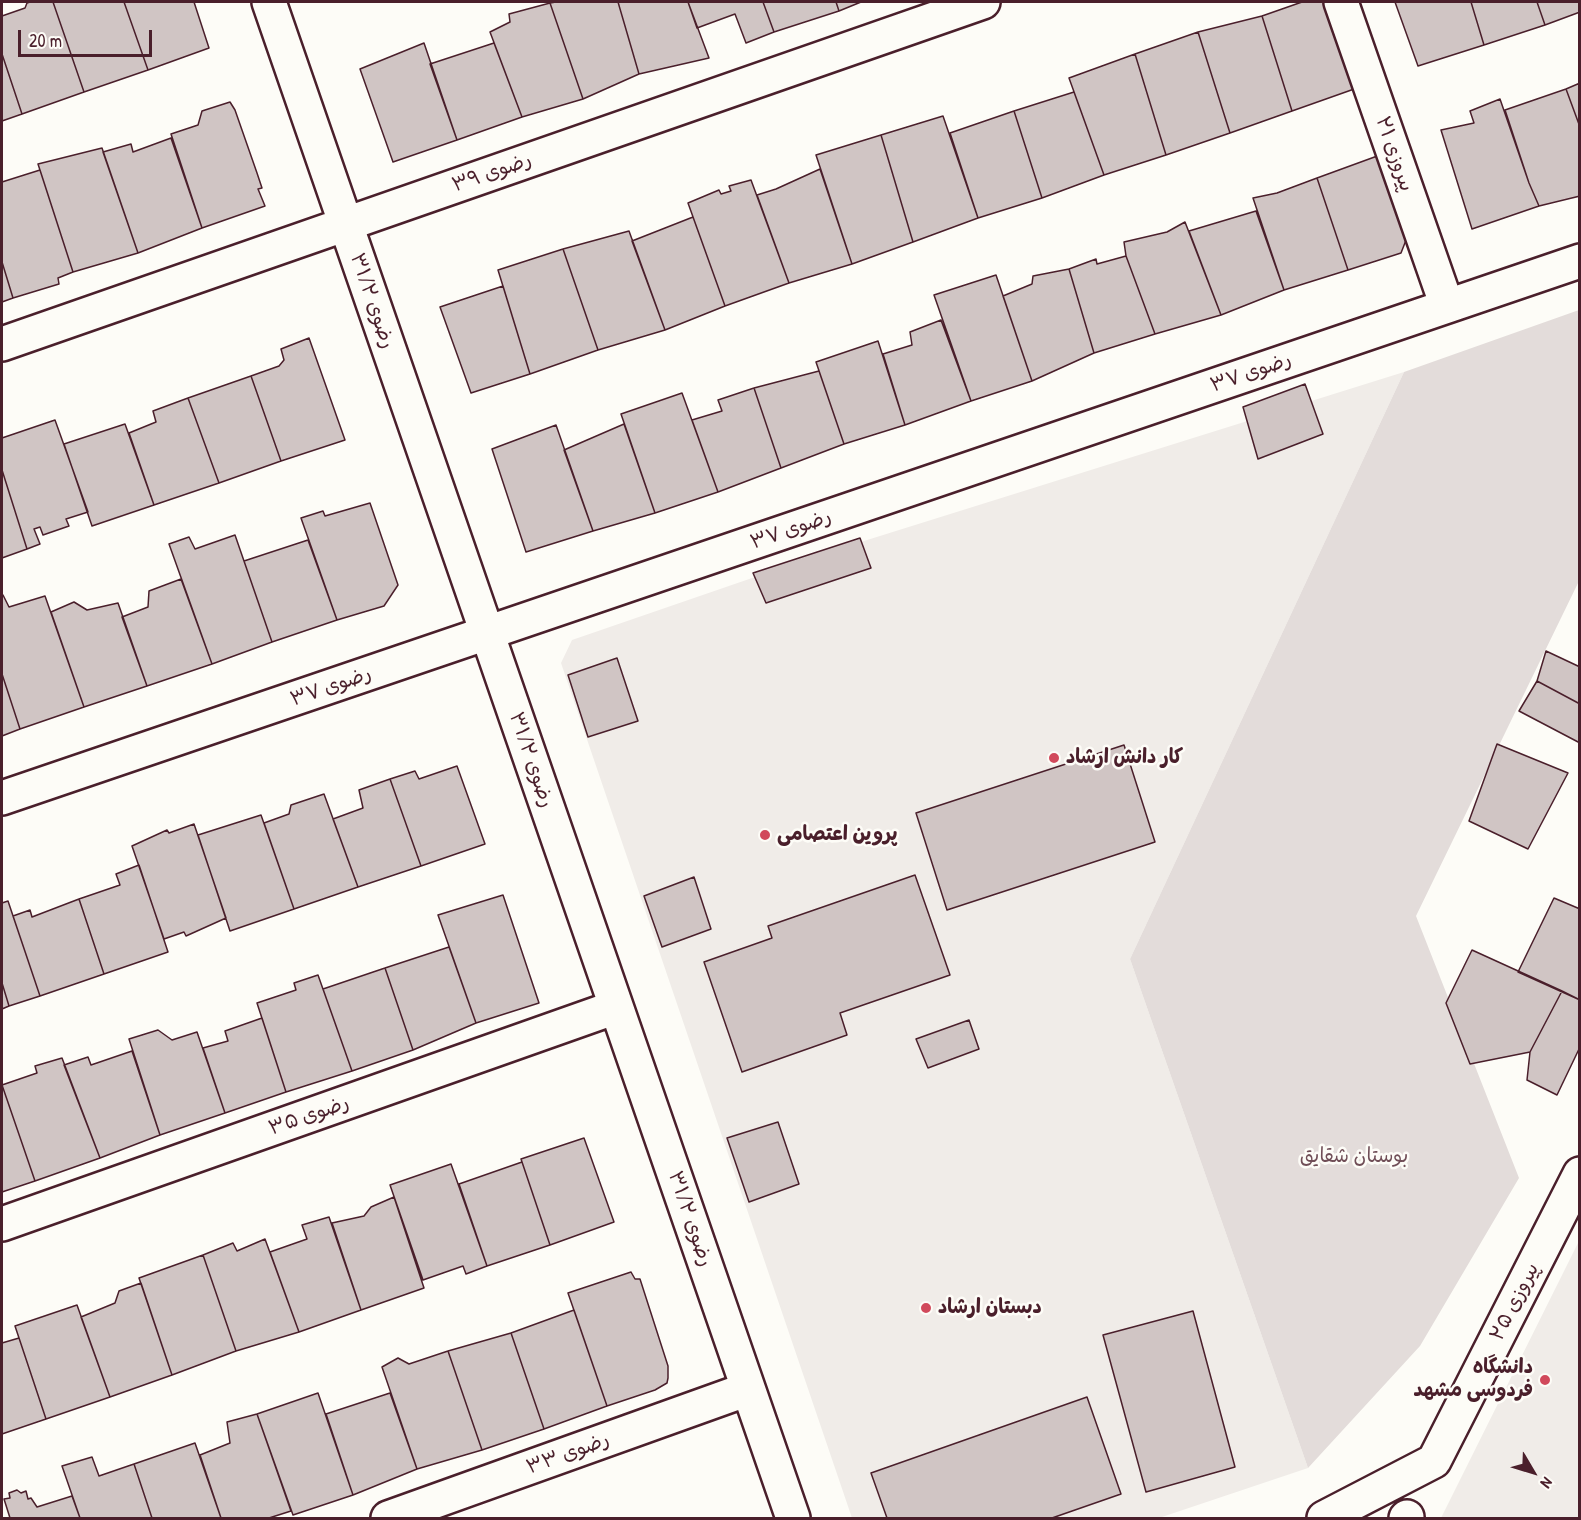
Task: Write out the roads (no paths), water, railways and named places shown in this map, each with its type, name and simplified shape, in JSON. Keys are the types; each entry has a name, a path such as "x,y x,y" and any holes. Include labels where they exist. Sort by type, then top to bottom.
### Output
{"street":[{"name":"رضوی ۳۱/۲","path":"269,2 793,1518"},
{"name":"رضوی ۳۹","path":"2,344 983,2"},
{"name":"پیروزی ۲۱","path":"1341,2 1447,306"},
{"name":"رضوی ۳۷","path":"2,798 1580,261"},
{"name":"رضوی ۳۵","path":"2,1224 616,1007"},
{"name":"پیروزی ۲۵","path":"1324,1518 1434,1461 1580,1174"},
{"name":"رضوی ۳۳","path":"388,1518 748,1389"}],"place":[{"name":"کار دانش ارشاد","path":"1054,758"},
{"name":"پروین اعتصامی","path":"765,835"},
{"name":"دبستان ارشاد","path":"926,1308"},
{"name":"دانشگاه فردوسی مشهد","path":"1545,1380"}],"park label":[{"name":"بوستان شقایق","path":"1354,1157"}]}
